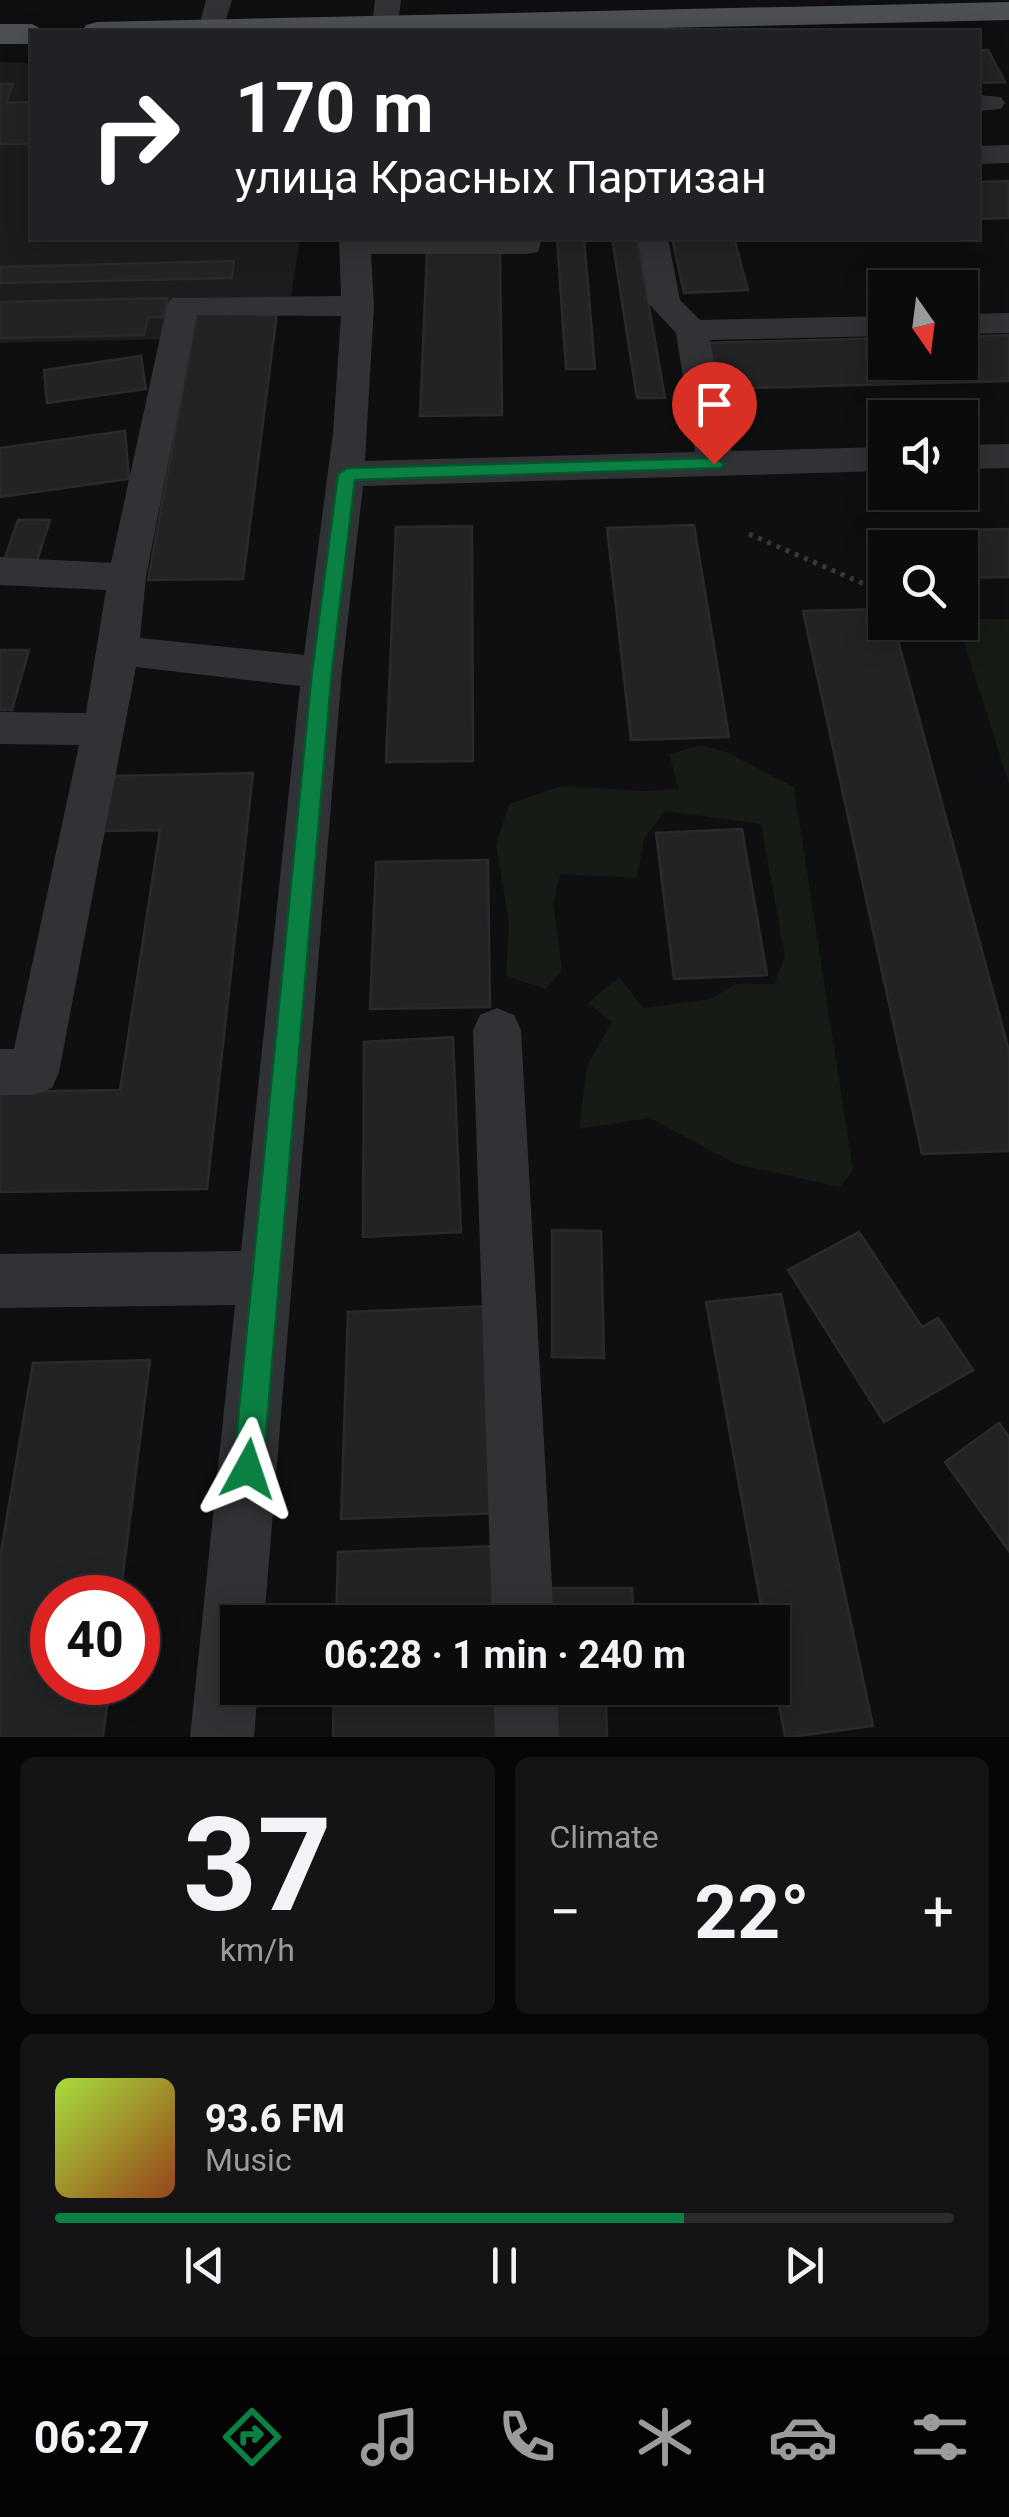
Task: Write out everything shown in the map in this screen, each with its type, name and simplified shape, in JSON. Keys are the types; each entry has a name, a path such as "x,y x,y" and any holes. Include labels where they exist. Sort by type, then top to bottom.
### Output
{"main road":[{"path":"111,30 215,15 629,27 748,9 932,6 1009,11"},
{"path":"0,34 30,34"}],"street":[{"path":"980,155 1009,154"},
{"path":"222,1737 322,671 347,474 358,306 353,242 527,245 527,240"},
{"path":"653,240 664,303 692,330 714,464"},
{"path":"0,1072 34,1072 119,650 127,577 183,306 358,306"},
{"path":"978,324 1009,323"},
{"path":"692,330 868,326"},
{"path":"978,457 1009,456"},
{"path":"347,474 868,459"},
{"path":"0,571 127,577"},
{"path":"119,650 282,670 322,671"},
{"path":"0,728 102,729"},
{"path":"497,1030 521,1605"},
{"path":"0,1281 266,1278"},
{"path":"526,1705 528,1737"}],"path":[{"path":"749,534 868,585"}],"shaded area":[{"path":"0,62 30,63 30,240 300,240 291,297 175,298 166,339 0,343"},
{"path":"978,619 1009,619 1009,784 963,640 978,640"},
{"path":"701,745 726,752 794,787 853,1170 840,1187 736,1164 650,1118 579,1129 587,1066 612,1022 588,1003 619,977 643,1008 711,999 735,984 774,984 785,957 761,824 665,811 644,839 637,878 560,874 553,903 562,970 546,989 506,976 509,924 496,845 509,804 561,786 679,789 669,754"}],"building":[{"path":"980,50 988,50 1005,82 980,83"},
{"path":"0,84 13,84 6,103 30,102 30,144 0,144"},
{"path":"1009,181 1009,218 980,219 980,182"},
{"path":"557,240 584,240 595,369 566,369"},
{"path":"612,240 637,240 665,398 637,398"},
{"path":"672,240 735,240 748,290 684,293"},
{"path":"427,251 500,251 502,415 420,416"},
{"path":"234,261 232,278 0,283 0,267"},
{"path":"167,298 164,317 148,317 144,335 0,338 0,302"},
{"path":"277,313 243,579 148,580 197,314"},
{"path":"1009,335 1009,381 712,389 703,343 868,338 868,380 978,380 978,336"},
{"path":"141,356 146,389 47,403 44,370"},
{"path":"125,431 129,479 0,497 0,448"},
{"path":"18,520 50,520 36,564 3,563"},
{"path":"694,525 729,737 631,740 607,528"},
{"path":"472,526 473,761 386,762 396,527"},
{"path":"1009,529 1009,577 978,578 978,530 954,530"},
{"path":"868,609 868,640 898,640 1009,1051 1009,1151 922,1154 803,611"},
{"path":"0,650 29,650 12,710 0,710"},
{"path":"253,773 207,1189 0,1192 0,1092 120,1090 160,830 103,831 113,776"},
{"path":"742,829 767,975 674,979 656,833"},
{"path":"488,860 490,1007 370,1009 376,862"},
{"path":"453,1037 461,1232 363,1237 364,1042"},
{"path":"552,1230 601,1231 604,1358 552,1357"},
{"path":"859,1232 922,1327 938,1318 973,1370 884,1422 788,1270"},
{"path":"781,1294 873,1726 785,1737 779,1705 790,1705 790,1605 761,1605 706,1302"},
{"path":"493,1306 499,1513 341,1519 348,1312"},
{"path":"150,1360 123,1575 30,1575 30,1705 107,1705 103,1737 0,1737 0,1558 33,1363"},
{"path":"999,1423 1009,1437 1009,1551 945,1462"},
{"path":"498,1546 500,1605 336,1605 338,1552"},
{"path":"549,1588 632,1588 633,1605 550,1605"},
{"path":"334,1705 502,1705 503,1737 333,1737"},
{"path":"555,1705 606,1705 607,1737 555,1737"}],"route":[{"path":"248,1469 322,671 347,474 714,464"}]}
